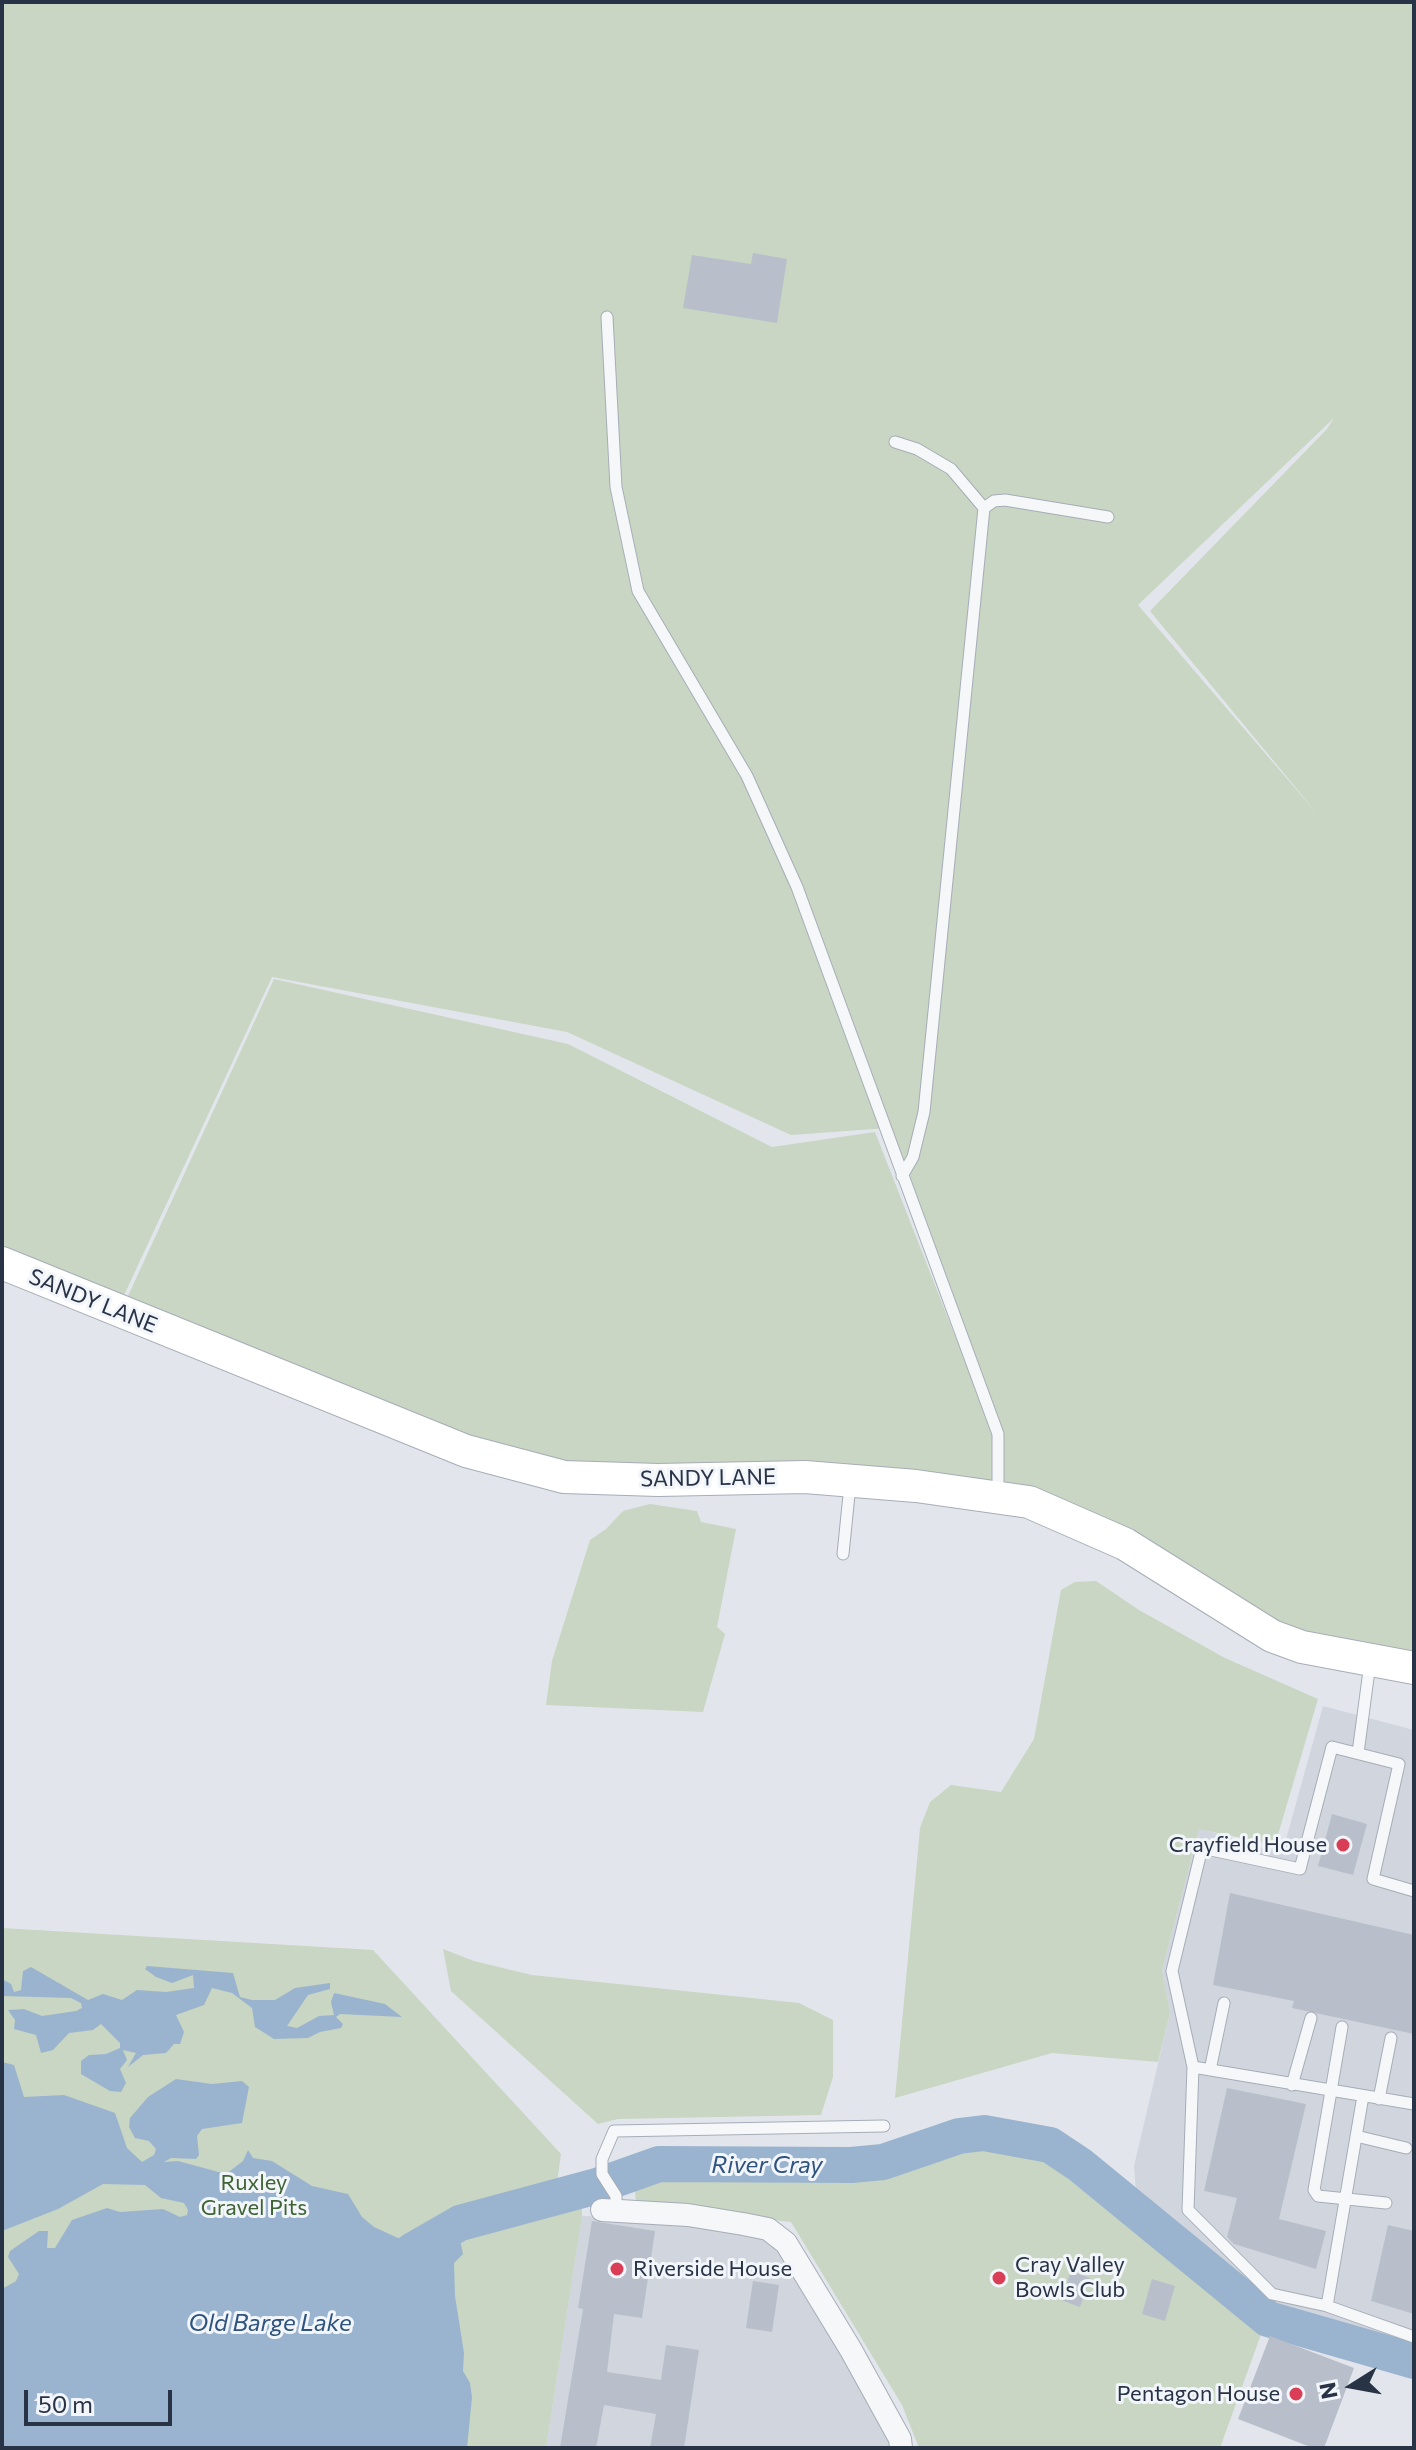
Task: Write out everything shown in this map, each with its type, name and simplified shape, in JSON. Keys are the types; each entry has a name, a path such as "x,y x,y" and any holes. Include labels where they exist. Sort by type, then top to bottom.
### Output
{"street":[{"name":"SANDY LANE","path":"2,1263 466,1451 550,1473 658,1480 805,1477 1029,1502 1125,1544 1272,1636 1302,1647 1414,1668"},
{"path":"611,2206 768,2229 786,2243 851,2350 900,2439 901,2448"}],"lane":[{"path":"607,317 616,487 638,591 733,751 797,887 998,1434 999,1498"},
{"path":"895,442 917,449 951,469 984,508 924,1112 913,1157 902,1176"},
{"path":"984,508 994,501 1005,500 1108,517"},
{"path":"843,1554 851,1481"},
{"path":"1358,1753 1370,1660"},
{"path":"1414,1891 1373,1879 1399,1764 1332,1747 1300,1869 1202,1848 1172,1971 1193,2067 1188,2210 1272,2294 1327,2306 1414,2337"},
{"path":"1210,2070 1224,2003"},
{"path":"1292,2085 1311,2018"},
{"path":"1342,2027 1314,2190 1318,2196 1386,2203"},
{"path":"1379,2099 1391,2038"},
{"path":"1193,2067 1379,2099 1413,2100"},
{"path":"1327,2306 1363,2096"},
{"path":"611,2206 602,2174 602,2159 614,2131 884,2126"},
{"path":"1356,2136 1406,2148"}],"shaded area":[{"path":"1323,1706 1414,1730 1414,2351 1276,2313 1260,2304 1137,2204 1134,2166 1170,2013 1162,1970 1199,1828 1282,1854"},
{"path":"582,2216 688,2219 767,2233 785,2247 898,2448 546,2448"}],"green space":[{"path":"2,2 1414,2 1414,1662 1302,1645 1002,1491 1001,1430 888,1128 791,1135 567,1032 272,977 119,1306 2,1256","holes":["1334,418 1327,429 1150,611 1319,816 1138,605"]},
{"path":"274,979 568,1044 772,1147 875,1132 993,1433 992,1492 564,1475 122,1309"},
{"path":"650,1504 697,1511 701,1522 736,1529 717,1627 725,1634 703,1712 546,1705 552,1661 590,1540 623,1511"},
{"path":"1096,1581 1139,1610 1225,1658 1318,1699 1275,1845 1199,1829 1162,1970 1170,2013 1158,2062 1052,2053 895,2098 920,1828 930,1802 951,1785 1001,1792 1034,1739 1061,1590 1075,1582"},
{"name":"Ruxley Gravel Pits","path":"2,1928 373,1950 561,2154 553,2212 581,2199 582,2216 546,2448 2,2448"},
{"path":"443,1949 474,1961 532,1975 799,2003 833,2020 833,2077 821,2115 618,2119 598,2124 451,1991"},
{"path":"960,2142 1005,2142 1037,2151 1261,2322 1264,2326 1220,2448 919,2448 902,2405 791,2222 636,2203 634,2178 658,2172 855,2169 894,2165"}],"water":[{"path":"147,1966 233,1973 240,1997 252,2000 275,2000 295,1988 330,1983 330,1989 308,1995 287,2026 297,2028 319,2016 334,2015 331,2002 334,1993 385,2004 402,2017 340,2014 336,2017 343,2024 341,2028 308,2038 274,2039 255,2027 252,2008 232,1993 212,1988 204,2005 176,2015 184,2032 180,2044 174,2044 166,2053 143,2055 128,2067 136,2053 123,2050 127,2060 120,2069 126,2083 121,2092 110,2091 81,2074 81,2061 89,2055 106,2054 120,2048 120,2043 101,2024 93,2030 69,2033 53,2050 41,2053 36,2035 14,2029 15,2020 8,2010 24,2009 42,2016 76,2011 82,2008 81,2003 71,1998 2,1996 2,1979 11,1984 14,1992 21,1990 23,1971 31,1967 88,2000 103,1994 122,2000 137,1990 166,1992 194,1988 193,1975 172,1983 156,1977 145,1969"},
{"name":"Old Barge Lake","path":"2,2062 14,2065 24,2097 64,2095 115,2113 127,2148 142,2162 154,2155 156,2149 149,2141 135,2138 129,2127 130,2118 148,2097 176,2079 212,2084 242,2081 249,2087 242,2123 202,2129 197,2136 199,2155 196,2159 171,2158 164,2162 178,2161 226,2174 243,2161 248,2150 253,2158 272,2161 312,2186 348,2194 362,2217 374,2227 398,2238 410,2237 455,2217 463,2254 454,2263 455,2296 464,2353 463,2371 470,2383 472,2397 467,2448 2,2448 2,2289 16,2281 19,2274 8,2257 10,2251 39,2231 48,2231 47,2248 55,2248 72,2220 107,2208 120,2212 163,2209 180,2217 187,2215 188,2210 184,2203 161,2198 145,2185 103,2184 58,2209 2,2231"}],"building":[{"path":"753,253 787,259 777,323 683,308 692,255 751,264"},
{"name":"Crayfield House","path":"1332,1814 1367,1824 1353,1875 1318,1866"},
{"path":"1230,1893 1414,1935 1414,2034 1292,2008 1294,2001 1213,1985"},
{"path":"1227,2088 1306,2104 1279,2219 1326,2231 1316,2269 1234,2244 1227,2237 1237,2198 1204,2191"},
{"path":"592,2221 655,2231 642,2318 614,2314 607,2372 661,2380 666,2345 699,2350 684,2448 650,2448 656,2414 604,2405 596,2448 560,2448 583,2309 578,2308"},
{"path":"1388,2225 1414,2231 1414,2314 1371,2301"},
{"path":"1071,2271 1090,2278 1080,2307 1061,2300"},
{"path":"1152,2279 1175,2286 1165,2321 1142,2314"},
{"path":"753,2281 779,2285 772,2332 746,2328"},
{"name":"Pentagon House","path":"1270,2336 1354,2368 1324,2448 1313,2448 1238,2419"}],"waterway":[{"name":"River Cray","path":"413,2250 460,2223 597,2186 659,2164 851,2165 883,2162 959,2136 984,2133 1050,2145 1080,2165 1268,2319 1414,2361"}],"place":[{"name":"Crayfield House","path":"1343,1845"},
{"name":"Riverside House","path":"617,2269"},
{"name":"Cray Valley Bowls Club","path":"999,2278"},
{"name":"Pentagon House","path":"1296,2394"}]}
